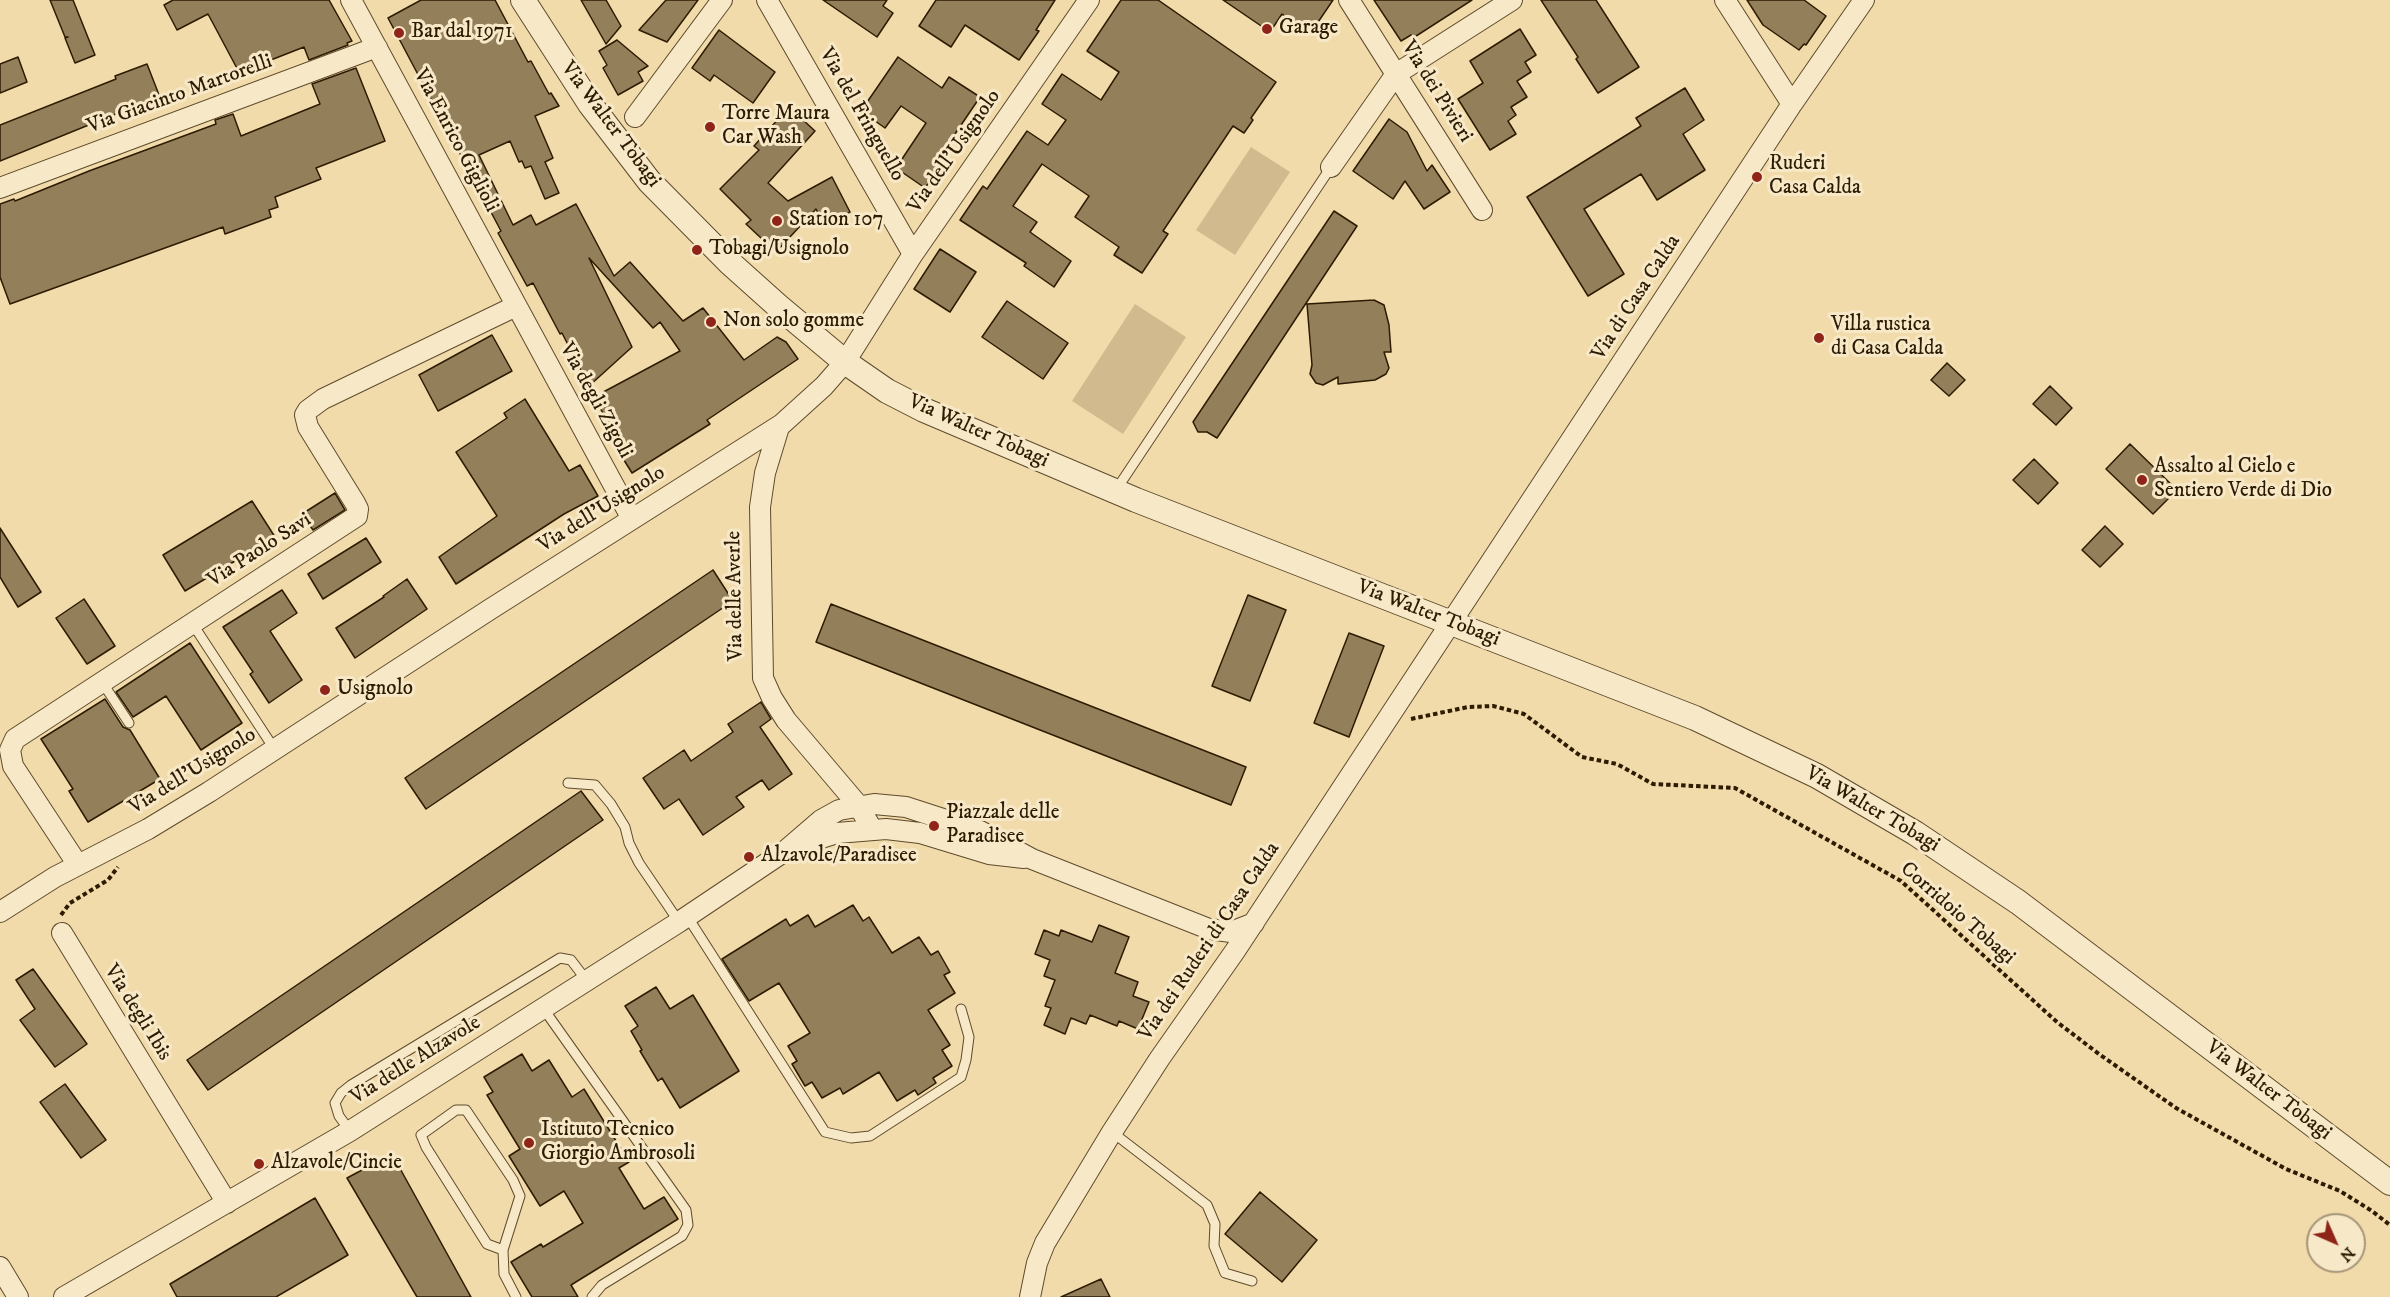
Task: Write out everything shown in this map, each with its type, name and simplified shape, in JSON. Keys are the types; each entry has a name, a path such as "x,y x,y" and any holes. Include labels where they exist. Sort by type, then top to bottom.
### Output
{"street":[{"name":"Via Enrico Giglioli","path":"351,0 516,306"},
{"name":"Via Walter Tobagi","path":"523,0 590,104 649,181 730,262 845,362 887,391 924,410 1115,492 1640,696 1743,740 1817,776 1953,857 2018,902 2390,1183"},
{"path":"635,117 722,0"},
{"name":"Via del Fringuello","path":"767,0 913,254"},
{"name":"Via dell'Usignolo","path":"0,912 78,865 162,821 489,610 779,427 807,402 845,362 913,254 1089,0"},
{"name":"Via dei Pivieri","path":"1349,0 1482,210"},
{"path":"1331,168 1396,74 1512,0"},
{"path":"1725,0 1792,104"},
{"name":"Via di Casa Calda","path":"1450,623 1792,104 1864,0"},
{"name":"Via Giacinto Martorelli","path":"0,188 377,48"},
{"name":"Via degli Zigoli","path":"516,306 632,519"},
{"name":"Via Paolo Savi","path":"78,865 13,766 11,745 19,735 357,516 358,509 355,503 308,427 305,415 308,410 323,399 516,306"},
{"name":"Via delle Averle","path":"779,427 765,473 760,507 761,668 763,678 786,720 858,805 872,829"},
{"name":"Via dei Ruderi di Casa Calda","path":"1030,1297 1036,1263 1045,1243 1112,1132 1160,1058 1254,923 1450,623"},
{"path":"785,851 829,814 858,805 888,804 906,807 980,831 1032,859 1209,929 1231,932 1254,923"},
{"path":"785,851 829,834 872,829 907,831 988,854 1032,859"},
{"name":"Via delle Alzavole","path":"64,1297 350,1131 587,981 785,851"},
{"name":"Via degli Ibis","path":"62,933 227,1203"},
{"path":"0,1268 18,1297"}],"lane":[{"path":"1115,492 1331,168"},
{"path":"192,623 275,750"},
{"path":"102,682 129,723"},
{"path":"568,783 595,786 610,804 625,827 629,843 639,863 683,919 825,1132 851,1138 870,1136 961,1077 969,1037 961,1009"},
{"path":"350,1131 339,1116 335,1103 341,1093 351,1085 560,958 571,960 587,981"},
{"path":"543,1008 686,1210 688,1225 682,1236 602,1285 592,1297"},
{"path":"503,1250 487,1244 421,1136 456,1110 466,1110 513,1180 520,1197 503,1250 504,1274 516,1297"},
{"path":"1112,1132 1207,1205 1215,1224 1214,1246 1225,1273 1252,1281"}],"path":[{"name":"Corridoio Tobagi","path":"1401,720 1468,707 1493,705 1524,714 1582,757 1617,764 1653,784 1735,788 1901,881 2057,1022 2176,1108 2286,1168 2340,1191 2390,1225"},
{"path":"62,933 61,915 70,903 108,880 122,862"}],"shaded area":[{"path":"1251,147 1290,172 1235,255 1196,230"},
{"path":"1135,304 1186,337 1123,434 1072,401"}],"building":[{"path":"50,0 73,0 95,55 75,63 65,38 68,37 65,37"},
{"path":"173,0 329,0 352,41 347,43 348,45 309,60 304,47 240,74 208,14 177,30 164,5"},
{"path":"421,0 495,0 528,62 531,61 549,94 551,93 559,106 535,116 553,158 545,162 559,193 545,199 531,166 525,168 522,161 519,162 510,141 479,155 513,225 531,215 536,225 576,204 614,276 630,262 683,321 703,308 744,360 777,337 786,342 798,359 707,420 710,424 632,473 614,444 618,441 594,397 680,351 660,322 653,328 589,258 632,347 589,386 533,283 527,286 498,233 501,231 388,18"},
{"path":"581,0 606,0 621,26 606,44"},
{"path":"666,0 698,0 667,42 639,30"},
{"path":"823,0 887,0 883,6 893,13 877,37"},
{"path":"936,0 1055,0 1036,30 1039,31 1019,60 965,25 951,47 919,26"},
{"path":"1121,0 1158,0 1276,82 1251,118 1253,120 1244,133 1233,126 1163,231 1168,234 1142,273 1114,255 1119,247 1075,217 1089,196 1042,164 1013,206 1037,222 1030,232 1071,261 1054,287 1024,266 1026,263 960,220 983,186 987,189 1027,131 1048,145 1066,120 1042,104 1062,74 1101,100 1119,72 1087,51"},
{"path":"1223,0 1333,0 1310,34 1282,14 1270,32"},
{"path":"1374,0 1472,0 1413,38 1411,35 1401,41"},
{"path":"1541,0 1596,0 1639,67 1598,93"},
{"path":"1747,0 1804,0 1826,16 1806,45 1804,44 1799,50 1763,25"},
{"path":"1520,29 1536,55 1525,62 1531,72 1517,81 1527,97 1511,107 1516,115 1508,121 1516,134 1490,150 1458,99 1483,83 1470,61"},
{"path":"719,30 775,72 753,103 714,75 710,81 692,68"},
{"path":"617,40 648,66 638,72 643,81 618,95 603,68 607,65 599,51"},
{"path":"18,57 27,82 0,93 0,64"},
{"path":"898,57 942,88 949,77 980,97 936,162 941,165 925,188 896,168 926,123 901,106 885,128 861,111"},
{"path":"147,64 161,100 129,113 128,109 0,161 0,125 116,79 115,76"},
{"path":"356,68 385,141 316,168 321,179 275,197 278,207 269,210 271,217 225,234 223,227 10,304 0,277 0,204 14,199 15,201 216,124 215,120 233,114 241,136 320,104 312,84"},
{"path":"1685,88 1704,120 1683,134 1705,170 1657,200 1641,174 1584,209 1624,274 1588,296 1527,197 1641,126 1636,118"},
{"path":"789,107 815,131 768,183 788,201 832,177 850,212 825,226 816,209 776,252 746,224 751,220 720,189 759,150 754,146"},
{"path":"1389,119 1407,132 1427,171 1432,165 1450,192 1424,209 1405,181 1393,199 1353,171"},
{"path":"1334,211 1357,226 1217,438 1207,432 1198,432 1193,422"},
{"path":"940,249 976,272 950,312 914,289"},
{"path":"1374,300 1384,305 1389,325 1391,352 1384,352 1389,368 1386,374 1375,380 1338,384 1338,377 1323,385 1316,383 1310,374 1312,365 1307,304"},
{"path":"1007,301 1068,343 1043,379 982,337"},
{"path":"492,335 512,371 438,411 419,375"},
{"path":"1947,363 1965,380 1949,396 1931,380"},
{"path":"2050,386 2072,408 2056,425 2033,404"},
{"path":"525,399 569,471 580,465 598,496 564,514 456,584 439,557 497,516 456,452 507,418 504,413"},
{"name":"Assalto al Cielo e Sentiero Verde di Dio","path":"2130,444 2177,490 2153,514 2106,469"},
{"path":"2034,459 2058,483 2038,504 2013,480"},
{"path":"335,493 345,510 313,530 302,514"},
{"path":"252,501 275,537 185,591 163,555"},
{"path":"2105,526 2123,544 2100,567 2082,550"},
{"path":"0,528 41,592 18,607 0,577"},
{"path":"366,538 381,562 323,599 308,574"},
{"path":"713,570 733,601 426,809 405,778"},
{"path":"407,579 427,609 355,658 336,628"},
{"path":"282,590 297,613 270,631 302,680 269,703 250,674 253,672 223,627"},
{"path":"1248,595 1286,610 1250,701 1212,686"},
{"path":"84,599 115,646 87,664 56,618"},
{"path":"831,604 1246,767 1231,805 816,642"},
{"path":"1349,633 1384,646 1349,737 1314,723"},
{"path":"190,643 242,723 201,750 166,696 133,717 116,692"},
{"path":"105,699 123,727 130,730 160,779 88,822 69,791 73,789 41,739"},
{"path":"761,702 771,719 760,727 792,774 769,790 762,780 736,797 744,807 703,835 679,799 664,809 643,778 684,750 691,761 733,732 728,724"},
{"path":"581,791 603,820 208,1090 187,1060"},
{"path":"853,905 863,921 869,917 892,953 919,937 931,955 938,951 950,972 944,975 955,993 928,1010 950,1045 942,1050 952,1066 933,1078 936,1083 918,1095 915,1090 897,1101 879,1072 843,1094 840,1088 822,1098 812,1082 805,1086 792,1064 797,1061 788,1046 810,1033 779,983 749,1001 722,959 786,919 790,926 808,915 815,927"},
{"path":"1099,925 1129,937 1115,973 1138,982 1133,996 1149,1002 1138,1029 1119,1021 1117,1026 1090,1015 1086,1024 1071,1018 1065,1034 1044,1025 1051,1008 1045,1006 1055,980 1044,976 1050,960 1035,954 1044,930 1059,936 1061,930 1092,942"},
{"path":"33,969 87,1044 55,1067 20,1020 35,1009 16,980"},
{"path":"656,987 670,1009 693,995 739,1071 680,1108 662,1078 658,1081 640,1051 642,1050 631,1031 638,1026 625,1006"},
{"path":"522,1054 532,1071 549,1060 572,1097 584,1089 629,1162 619,1168 644,1209 664,1197 678,1219 571,1285 578,1297 532,1297 511,1262 541,1244 543,1247 583,1223 564,1191 540,1206 509,1156 520,1149 487,1095 493,1092 484,1077"},
{"path":"65,1084 106,1140 81,1158 40,1102"},
{"path":"392,1154 471,1297 417,1297 347,1178"},
{"path":"1260,1192 1317,1240 1282,1282 1225,1234"},
{"path":"315,1198 348,1255 276,1297 177,1297 170,1284"},
{"path":"1101,1279 1110,1297 1061,1297"}],"place":[{"name":"Garage","path":"1267,29"},
{"name":"Bar dal 1971","path":"399,33"},
{"name":"Torre Maura Car Wash","path":"710,127"},
{"name":"Ruderi Casa Calda","path":"1757,177"},
{"name":"Station 107","path":"777,221"},
{"name":"Tobagi/Usignolo","path":"697,250"},
{"name":"Non solo gomme","path":"711,322"},
{"name":"Villa rustica di Casa Calda","path":"1819,338"},
{"name":"Assalto al Cielo e Sentiero Verde di Dio","path":"2142,480"},
{"name":"Usignolo","path":"325,690"},
{"name":"Piazzale delle Paradisee","path":"934,826"},
{"name":"Alzavole/Paradisee","path":"749,857"},
{"name":"Istituto Tecnico Giorgio Ambrosoli","path":"529,1143"},
{"name":"Alzavole/Cincie","path":"259,1164"}]}
